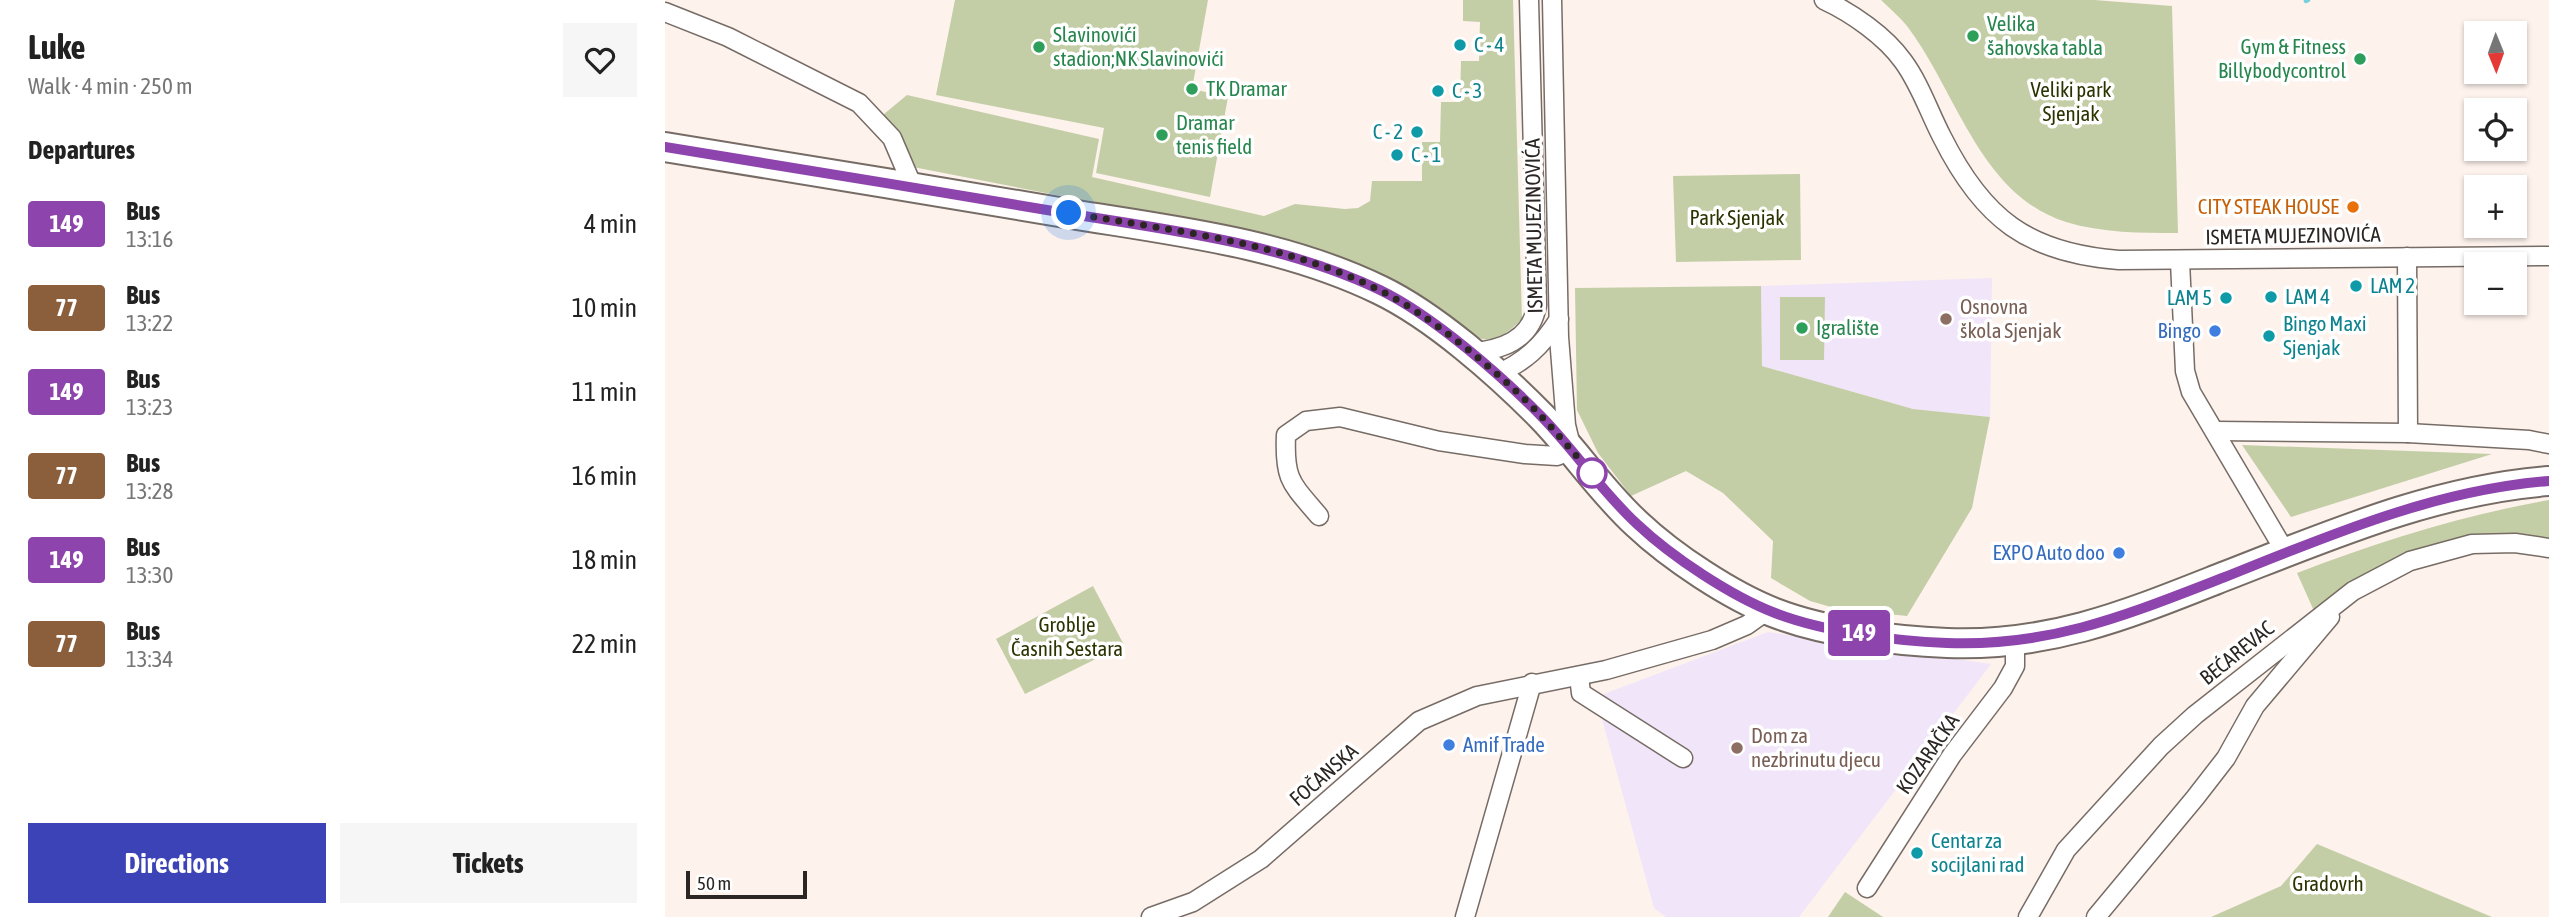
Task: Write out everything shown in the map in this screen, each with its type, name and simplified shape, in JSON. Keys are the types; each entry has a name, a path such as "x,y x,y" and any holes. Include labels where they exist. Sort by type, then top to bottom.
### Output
{"main road":[{"path":"665,147 1252,244 1380,290 1420,313 1541,415 1635,522 1678,559 1768,610 1818,625 1943,643 2015,643 2123,616 2426,503 2500,485 2549,481"}],"street":[{"name":"ISMETA MUJEZINOVIĆA","path":"1469,353 1502,348 1513,342 1531,326 1537,305 1529,0"},
{"name":"ISMETA MUJEZINOVIĆA","path":"1552,0 1559,318 1566,425 1572,450"},
{"name":"ISMETA MUJEZINOVIĆA","path":"1824,0 1845,10 1903,60 1963,175 2005,223 2041,245 2066,253 2109,259 2180,261 2549,256"},
{"path":"665,12 728,37 859,103 892,138 913,187"},
{"name":"ISMETA MUJEZINOVIĆA","path":"2407,257 2408,433"},
{"name":"ISMETA MUJEZINOVIĆA","path":"2180,261 2185,371 2191,392 2286,553"},
{"path":"1495,375 1518,365 1534,352 1559,318"},
{"path":"1319,516 1289,480 1285,460 1286,435 1307,421 1340,417 1439,441 1525,454 1557,456 1572,450"},
{"path":"2216,431 2408,433 2529,440 2549,444"},
{"name":"BEĆAREVAC","path":"2028,917 2066,850 2161,746 2195,715 2353,591 2410,561 2472,544 2515,543 2549,548"},
{"path":"2096,917 2226,758 2255,706 2353,591"},
{"name":"FOČANSKA","path":"1151,917 1192,902 1261,859 1419,721 1477,696 1532,683 1579,676 1711,640 1747,625 1768,610"},
{"name":"KOZARAČKA","path":"1867,888 1952,755 2003,688 2015,666 2015,643"},
{"path":"1579,676 1581,693 1683,758"},
{"path":"1465,917 1532,683"}],"shaded area":[{"path":"1992,278 1990,417 1913,409 1762,366 1761,286"},
{"path":"1768,632 1991,664 1799,917 1666,917 1654,908 1596,697"}],"green space":[{"path":"955,0 1208,0 1192,89 1228,97 1210,197 1096,173 1104,128 936,95"},
{"path":"1463,0 1513,0 1522,319 1504,334 1488,340 1472,336 1452,324 1133,210 913,167 878,119 907,95 1099,139 1092,177 1264,216 1295,204 1358,208 1370,201 1372,181 1422,181 1422,142 1440,142 1441,102 1460,102 1461,61 1479,61 1480,22 1463,21"},
{"name":"Veliki park Sjenjak","path":"1881,0 2094,0 2172,6 2178,233 2122,232 2080,226 2037,209 2012,189 1991,166 1925,52 1907,26"},
{"name":"Park Sjenjak","path":"1800,174 1801,260 1676,262 1673,176"},
{"path":"1761,286 1762,366 1913,409 1990,417 1972,508 1907,616 1838,609 1810,601 1771,578 1773,541 1723,493 1686,471 1631,496 1598,453 1577,410 1575,288"},
{"name":"Igralište","path":"1780,297 1825,297 1824,360 1780,360"},
{"path":"2242,445 2492,454 2291,517"},
{"path":"2549,500 2549,538 2523,535 2469,538 2314,611 2297,573 2421,530"},
{"name":"Groblje Časnih Sestara","path":"1093,586 1124,645 1025,694 996,639"},
{"name":"Gradovrh","path":"2317,844 2492,917 2211,917 2281,886"},
{"path":"1845,892 1883,917 1828,917"}],"bus line":[{"name":"149","path":"665,147 1252,244 1380,290 1420,313 1446,333 1541,415 1635,522 1678,559 1768,610 1848,631 1943,643 2015,643 2069,632 2123,616 2362,523 2426,503 2500,485 2549,481"}],"place":[{"name":"Velika šahovska tabla","path":"1973,36"},
{"name":"C - 4","path":"1460,45"},
{"name":"Slavinovići stadion;NK Slavinovići","path":"1039,47"},
{"name":"Gym & Fitness Billybodycontrol","path":"2360,59"},
{"name":"TK Dramar","path":"1192,89"},
{"name":"C - 3","path":"1438,91"},
{"name":"C - 2","path":"1417,132"},
{"name":"Dramar tenis field","path":"1162,135"},
{"name":"C - 1","path":"1397,155"},
{"name":"CITY STEAK HOUSE","path":"2353,207"},
{"name":"LAM 2","path":"2356,286"},
{"name":"LAM 4","path":"2271,297"},
{"name":"LAM 5","path":"2226,298"},
{"name":"Osnovna škola Sjenjak","path":"1946,319"},
{"name":"Igralište","path":"1802,328"},
{"name":"Bingo","path":"2215,331"},
{"name":"Bingo Maxi Sjenjak","path":"2269,336"},
{"name":"EXPO Auto doo","path":"2119,553"},
{"name":"Amif Trade","path":"1449,745"},
{"name":"Dom za nezbrinutu djecu","path":"1737,748"},
{"name":"Centar za socijlani rad","path":"1917,853"}],"route":[{"path":"1069,213 1252,244 1380,290 1420,313 1495,375 1541,415 1592,473"}]}
